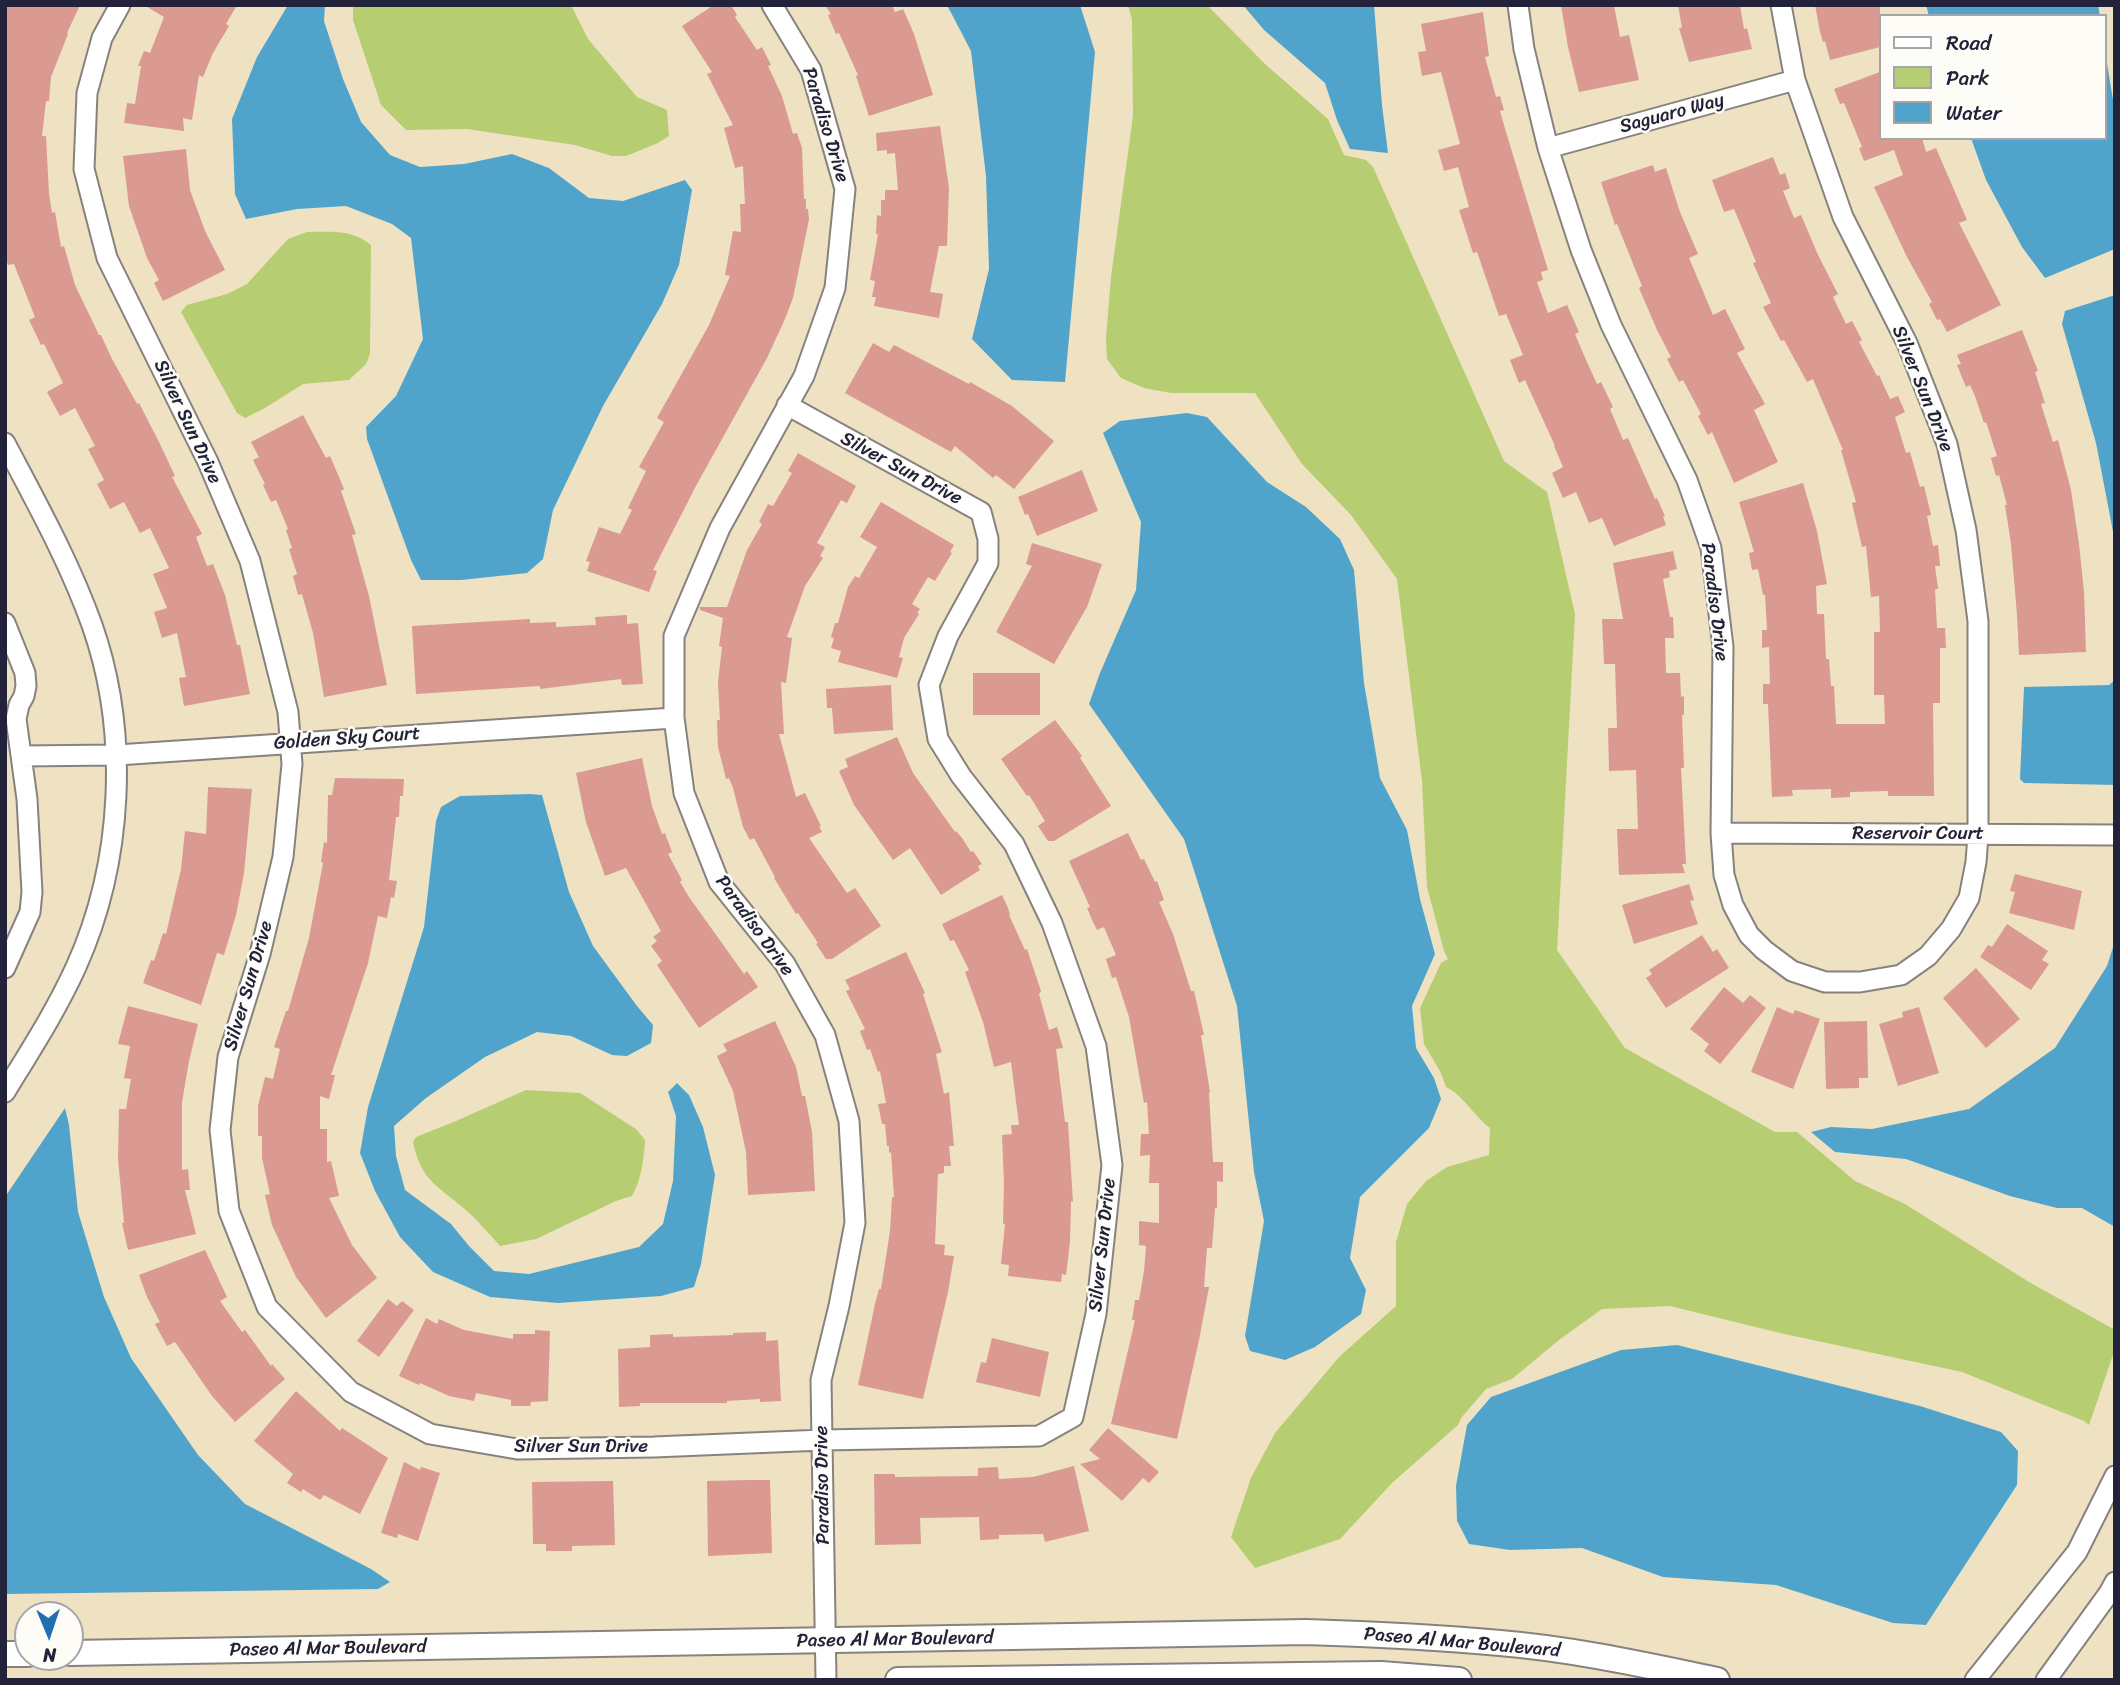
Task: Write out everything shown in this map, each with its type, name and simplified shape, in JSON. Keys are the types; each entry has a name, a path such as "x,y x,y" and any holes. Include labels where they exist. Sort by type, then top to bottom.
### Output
{"main road":[{"name":"Paseo Al Mar Boulevard","path":"84,1653 1306,1632 1502,1643 1625,1661 1717,1680"},
{"name":"Paseo Al Mar Boulevard","path":"898,1680 1297,1674 1381,1674 1459,1680"}],"street":[{"name":"Silver Sun Drive","path":"120,5 102,38 87,93 84,169 107,258 208,462 250,561 288,712 291,742 292,764 283,857 260,954 228,1057 220,1130 229,1212 267,1307 351,1392 430,1434 517,1449 667,1447 823,1440 1039,1436 1073,1416 1096,1314 1112,1166 1096,1046 1052,923 1014,844 961,776 938,739 929,685 948,636 988,563 988,539 981,512 788,405"},
{"name":"Paradiso Drive","path":"772,5 811,70 845,189 835,288 804,376 720,528 674,636 674,718 684,793 719,882 785,964 825,1035 849,1121 855,1223 821,1380 825,1680"},
{"name":"Paradiso Drive","path":"1518,5 1524,49 1548,148 1581,250 1611,325 1687,480 1711,548 1723,647 1721,833 1724,875 1733,905 1749,935 1792,971 1825,982 1860,982 1901,975 1928,956 1951,929 1969,898 1978,835"},
{"name":"Silver Sun Drive","path":"1781,5 1796,80 1843,217 1906,343 1947,444 1966,530 1978,621 1978,835"},
{"name":"Saguaro Way","path":"1548,148 1796,80"},
{"path":"5,443 73,576 92,626 102,657 117,755 116,804 111,846 89,934 55,1011 5,1092"},
{"path":"5,624 25,673 26,686 16,719 27,799 32,892 30,912 5,968"},
{"name":"Golden Sky Court","path":"21,756 117,755 674,718"},
{"name":"Reservoir Court","path":"1721,833 2115,835"},
{"path":"1975,1680 2077,1552 2115,1476"},
{"path":"2046,1680 2115,1582"}],"green space":[{"path":"353,5 571,5 588,39 637,97 667,110 669,136 626,156 612,156 575,145 467,129 406,130 381,105 353,20"},
{"path":"1128,5 1207,5 1265,64 1328,119 1344,155 1366,160 1373,167 1504,461 1547,492 1575,614 1557,950 1625,1048 1775,1132 1797,1132 1855,1181 1905,1204 2029,1282 2115,1330 2115,1349 2089,1425 1962,1372 1670,1306 1602,1309 1512,1379 1486,1389 1458,1425 1393,1482 1340,1539 1255,1568 1231,1537 1251,1478 1275,1433 1339,1357 1396,1306 1396,1242 1407,1204 1426,1181 1447,1167 1489,1155 1490,1128 1446,1087 1424,1044 1420,1008 1441,963 1448,959 1427,887 1422,781 1397,579 1351,515 1302,464 1255,393 1171,393 1144,388 1121,378 1107,359 1111,277 1133,116 1132,20"},
{"path":"307,232 349,234 371,245 370,354 366,364 349,380 303,384 245,418 237,413 181,312 187,305 227,294 247,284 288,239"},
{"path":"526,1090 580,1093 636,1129 645,1140 643,1162 632,1196 536,1239 500,1246 473,1217 427,1176 421,1167 413,1142 416,1137"}],"water":[{"path":"288,5 325,5 324,21 343,79 361,122 390,155 420,167 464,164 512,154 549,168 589,198 623,201 685,180 692,190 679,265 662,304 603,406 553,510 543,559 527,573 461,580 421,580 411,560 367,439 366,427 396,396 423,339 411,238 392,224 346,206 297,209 246,219 235,194 232,119 257,57"},
{"path":"947,5 1080,5 1095,52 1065,382 1012,380 972,339 989,269 986,176 971,51"},
{"path":"1243,5 1374,5 1388,153 1350,149 1325,83 1264,30"},
{"path":"1926,5 2098,5 2100,14 1928,14"},
{"path":"2106,57 2115,112 2115,249 2045,278 2022,247 1986,180 1972,140 2106,140"},
{"path":"2115,295 2115,542 2096,443 2062,324 2065,311"},
{"path":"1187,413 1207,417 1267,482 1306,507 1340,539 1354,570 1364,683 1380,778 1407,830 1420,899 1435,954 1412,1006 1416,1048 1434,1078 1441,1099 1429,1128 1360,1197 1350,1258 1366,1290 1361,1314 1315,1347 1285,1360 1250,1351 1245,1336 1264,1221 1254,1172 1237,1006 1184,839 1089,704 1136,590 1141,522 1103,433 1120,421"},
{"path":"2115,680 2115,785 2024,783 2020,779 2024,687 2109,685"},
{"path":"542,795 569,892 593,946 653,1025 651,1043 627,1056 612,1055 571,1036 537,1032 485,1057 426,1098 394,1126 396,1156 405,1190 451,1224 494,1271 529,1274 639,1247 663,1224 673,1181 676,1116 668,1092 677,1083 689,1095 703,1127 715,1175 701,1264 694,1287 661,1296 558,1303 490,1297 433,1272 400,1237 375,1191 360,1153 368,1107 424,927 436,821 441,807 460,796"},
{"path":"2115,941 2115,1227 2082,1208 2057,1208 2010,1196 1906,1159 1835,1152 1811,1132 1831,1127 1872,1129 1969,1109 2055,1048 2107,966"},
{"path":"65,1108 78,1212 104,1297 131,1358 198,1455 245,1504 371,1569 390,1582 378,1589 5,1594 5,1197"},
{"path":"1677,1345 1920,1406 2001,1432 2018,1451 2017,1485 1926,1625 1893,1623 1776,1585 1663,1577 1582,1548 1510,1550 1469,1544 1457,1521 1456,1486 1467,1425 1491,1397 1621,1350"}],"building":[{"path":"5,5 80,5 51,77 49,101 46,101 42,136 46,136 52,213 55,212 61,247 64,246 75,285 99,335 160,444 175,476 172,477 202,534 196,537 207,566 213,564 225,595 237,645 240,645 250,694 184,706 179,678 186,677 177,633 162,638 154,612 167,608 153,574 169,568 150,528 140,533 124,502 110,509 97,484 104,480 88,449 95,446 75,408 60,416 47,392 63,383 29,320 35,317 14,264 8,265 5,256"},
{"path":"144,5 237,5 203,77 199,75 192,120 183,118 184,131 124,123 127,103 135,104 141,66 138,66 144,51 150,53 164,17"},
{"path":"714,5 731,5 737,15 735,17 757,50 762,47 771,65 768,66 782,96 793,134 797,133 802,148 804,199 809,219 793,298 785,319 767,358 653,570 657,571 649,592 587,571 590,562 586,561 599,527 620,534 632,510 628,508 646,471 639,467 664,422 657,418 709,325 730,276 725,275 733,231 741,232 740,204 745,204 743,166 735,168 724,128 733,125 707,74 712,72 682,26"},
{"path":"825,5 892,5 895,12 903,9 914,34 933,95 869,116 856,76 858,75 839,33 836,34 828,15 831,14"},
{"path":"1561,5 1614,5 1620,37 1629,35 1639,80 1579,92"},
{"path":"1678,5 1740,5 1744,29 1747,28 1752,49 1689,62 1679,28 1682,28"},
{"path":"1815,5 1880,5 1878,48 1830,60 1820,32"},
{"path":"1483,12 1489,56 1485,57 1496,97 1500,96 1504,110 1500,111 1548,270 1541,272 1543,280 1537,282 1548,313 1567,305 1579,332 1575,334 1597,384 1601,382 1613,407 1610,409 1623,440 1628,438 1665,516 1666,525 1614,546 1602,518 1589,523 1576,492 1563,498 1552,473 1563,467 1555,446 1525,380 1519,383 1510,360 1523,355 1506,314 1499,316 1459,210 1469,207 1458,167 1444,171 1438,150 1460,144 1441,72 1422,76 1418,52 1426,51 1421,24"},
{"path":"1878,73 1878,140 1923,140 1926,152 1936,148 1967,220 1959,223 2001,305 1947,332 1940,319 1937,320 1929,304 1932,302 1874,187 1903,175 1894,150 1864,161 1859,148 1862,147 1844,103 1840,104 1834,89"},
{"path":"940,126 949,188 947,246 939,246 930,292 943,294 939,318 874,306 876,297 872,297 875,281 870,280 878,234 877,215 881,216 881,200 885,200 885,190 898,190 895,153 877,151 876,133"},
{"path":"186,149 190,190 205,231 225,270 163,301 154,283 159,280 147,258 129,206 123,156"},
{"path":"1773,157 1780,175 1785,173 1790,188 1783,191 1794,218 1801,215 1838,294 1833,297 1846,324 1852,321 1862,340 1859,342 1890,399 1898,396 1905,412 1895,417 1906,453 1910,452 1920,487 1924,486 1931,515 1927,516 1933,546 1938,545 1940,566 1935,566 1938,589 1935,589 1937,628 1945,628 1946,648 1940,648 1940,703 1933,703 1934,796 1888,796 1888,791 1850,792 1850,797 1831,798 1831,789 1792,790 1793,796 1772,797 1768,704 1763,704 1763,684 1770,684 1769,647 1762,648 1762,630 1767,630 1765,595 1758,569 1752,570 1749,553 1754,552 1739,502 1803,483 1817,531 1827,584 1816,586 1817,614 1824,614 1826,659 1829,659 1831,686 1834,686 1836,724 1885,724 1884,695 1874,695 1874,632 1880,632 1879,596 1871,597 1866,546 1862,547 1852,503 1856,502 1843,450 1813,379 1807,382 1763,307 1771,303 1753,263 1756,262 1734,209 1724,212 1712,180"},
{"path":"1653,165 1655,172 1666,168 1680,212 1698,254 1689,258 1713,315 1725,309 1745,349 1737,353 1765,404 1754,410 1778,462 1734,483 1712,432 1708,435 1698,416 1701,414 1683,380 1679,382 1667,359 1671,357 1639,288 1642,286 1617,224 1615,225 1601,182"},
{"path":"2022,330 2038,371 2035,372 2045,403 2041,404 2053,442 2058,440 2071,490 2084,592 2086,652 2019,655 2007,505 1991,458 1997,456 1975,396 1970,385 1966,387 1957,365 1961,364 1957,355"},
{"path":"873,343 889,352 894,345 969,384 970,382 1012,406 1054,441 1014,489 996,475 993,478 955,446 951,452 845,393"},
{"path":"303,415 326,458 330,456 344,489 341,491 356,534 352,535 369,596 387,685 324,697 313,633 302,594 298,595 293,576 297,574 289,549 292,548 286,530 288,529 276,500 271,502 263,485 265,484 253,460 259,457 251,442"},
{"path":"798,453 856,486 847,503 841,500 817,543 825,547 820,556 823,558 805,586 787,637 792,638 786,683 781,682 784,734 779,734 796,797 805,793 821,826 819,827 822,832 809,838 847,893 855,888 881,926 832,959 826,959 774,878 754,838 750,840 743,827 718,747 718,682 722,647 719,646 723,618 700,610 700,607 727,607 747,550 762,524 759,522 768,504 773,506 792,473 788,471"},
{"path":"1082,470 1098,511 1037,536 1018,497"},
{"path":"881,502 954,545 935,581 928,577 912,604 920,609 917,613 919,614 904,638 899,657 903,658 897,678 838,662 841,651 831,648 834,638 831,637 835,623 838,623 848,587 855,576 859,578 877,547 860,537"},
{"path":"1032,543 1102,564 1087,607 1054,664 996,632 1032,566 1026,564"},
{"path":"1673,551 1677,569 1669,571 1670,577 1663,579 1670,617 1673,617 1674,638 1665,638 1666,673 1680,673 1681,697 1684,696 1684,768 1681,768 1686,864 1682,864 1685,873 1619,875 1617,829 1638,829 1636,770 1609,771 1608,728 1617,728 1615,664 1604,664 1602,619 1623,619 1613,563"},
{"path":"627,615 627,624 638,623 643,684 622,685 621,679 540,689 540,686 416,694 412,626 530,619 530,623 556,622 556,627 596,625 595,617"},
{"path":"973,673 1040,673 1040,715 973,715"},
{"path":"891,685 893,730 834,734 832,708 827,708 826,689"},
{"path":"1055,720 1082,756 1080,758 1111,806 1054,841 1048,841 1038,826 1045,821 1001,759"},
{"path":"897,737 913,773 955,832 982,864 978,866 980,870 941,895 910,848 893,860 854,805 839,771 848,767 845,759"},
{"path":"642,758 652,806 672,852 668,854 682,880 680,882 744,974 747,971 758,987 699,1028 657,965 662,961 651,946 657,941 653,937 661,931 626,868 605,876 586,822 576,773"},
{"path":"335,778 404,779 399,817 396,817 389,880 397,881 394,898 391,897 387,918 378,916 368,963 331,1075 335,1075 329,1099 320,1096 320,1129 327,1129 327,1162 331,1161 339,1196 329,1198 352,1245 377,1278 326,1318 296,1277 272,1225 265,1195 270,1194 262,1158 262,1136 258,1136 258,1106 265,1077 273,1079 280,1049 274,1047 288,1011 309,938 323,863 324,842 327,843 328,795 332,795"},
{"path":"208,787 252,789 244,873 236,915 224,955 217,953 201,1005 143,983 163,933 166,934 181,869 185,831 206,834"},
{"path":"1128,833 1141,860 1144,859 1155,882 1157,881 1164,900 1159,902 1173,934 1191,991 1194,991 1204,1035 1201,1035 1210,1092 1213,1162 1223,1162 1223,1182 1217,1181 1212,1248 1207,1248 1204,1287 1209,1287 1177,1439 1111,1424 1135,1320 1132,1320 1135,1300 1139,1300 1144,1271 1146,1246 1139,1245 1139,1221 1159,1223 1159,1183 1149,1183 1150,1155 1140,1156 1141,1134 1149,1134 1147,1102 1144,1103 1129,1017 1116,977 1112,978 1106,959 1116,955 1104,927 1097,930 1093,922 1087,908 1090,907 1069,861"},
{"path":"2015,874 2082,891 2074,930 2009,913 2015,892 2010,891"},
{"path":"1689,884 1694,900 1690,901 1698,924 1634,944 1622,905"},
{"path":"1002,895 1025,950 1027,949 1041,991 1039,994 1049,1030 1057,1027 1063,1048 1056,1049 1065,1122 1068,1122 1073,1202 1071,1201 1066,1275 1062,1274 1061,1282 1008,1276 1009,1265 1001,1264 1005,1224 1002,1135 1012,1134 1011,1125 1019,1125 1011,1062 994,1067 983,1022 965,972 969,970 954,940 950,941 942,924"},
{"path":"2007,924 2048,951 2042,960 2049,964 2031,990 1980,957 1988,945 1992,947"},
{"path":"1702,935 1713,952 1717,949 1729,968 1666,1008 1646,978 1652,974 1649,970"},
{"path":"906,952 925,993 923,994 942,1052 936,1054 944,1094 949,1092 954,1146 949,1146 951,1166 944,1166 944,1173 938,1174 935,1244 945,1245 944,1255 954,1256 923,1399 858,1385 875,1304 881,1289 894,1197 891,1152 889,1153 887,1146 885,1124 882,1124 878,1104 886,1103 880,1071 878,1072 870,1049 867,1050 860,1031 865,1029 846,991 850,989 845,980"},
{"path":"1976,968 2020,1019 1986,1048 1943,998"},
{"path":"1724,987 1743,1003 1750,995 1766,1008 1720,1064 1704,1051 1709,1044 1690,1029"},
{"path":"128,1006 198,1024 182,1102 182,1170 188,1169 190,1190 185,1190 196,1234 128,1250 122,1223 118,1159 119,1109 126,1109 131,1079 124,1078 130,1046 118,1044"},
{"path":"1777,1007 1793,1014 1795,1010 1820,1019 1793,1089 1751,1072"},
{"path":"1919,1007 1939,1073 1898,1086 1879,1024 1903,1017 1902,1012"},
{"path":"775,1021 796,1067 802,1096 805,1096 812,1132 815,1191 748,1195 746,1152 733,1091 717,1056 727,1051 723,1044"},
{"path":"1867,1021 1868,1078 1859,1078 1859,1088 1826,1089 1824,1022"},
{"path":"205,1250 227,1297 220,1301 242,1332 245,1330 271,1366 272,1364 285,1379 235,1422 212,1396 175,1342 167,1346 155,1324 160,1322 139,1275"},
{"path":"388,1299 397,1306 402,1301 414,1310 379,1357 357,1341"},
{"path":"426,1318 437,1324 439,1319 464,1330 513,1339 513,1334 535,1334 535,1330 550,1331 548,1401 531,1402 530,1406 511,1406 511,1400 476,1393 474,1401 449,1396 399,1376"},
{"path":"766,1332 766,1341 778,1340 781,1401 760,1402 760,1399 727,1403 640,1403 640,1406 619,1407 618,1349 650,1347 650,1335 673,1334 673,1337"},
{"path":"992,1338 1049,1352 1040,1397 976,1382 981,1362 986,1363"},
{"path":"296,1391 340,1431 342,1428 388,1458 360,1514 324,1495 320,1500 287,1483 293,1474 254,1441"},
{"path":"1108,1428 1159,1472 1149,1483 1143,1478 1122,1501 1080,1464 1100,1459 1089,1450"},
{"path":"404,1462 420,1470 421,1467 440,1473 418,1541 398,1534 397,1538 381,1533"},
{"path":"1074,1466 1089,1531 1045,1542 1043,1534 999,1535 999,1539 980,1540 979,1517 920,1518 921,1544 875,1545 874,1474 895,1474 895,1477 978,1476 978,1468 998,1467 999,1479 1033,1477"},
{"path":"770,1480 772,1553 708,1556 707,1481"},
{"path":"613,1481 615,1545 572,1546 572,1551 546,1551 546,1544 533,1544 532,1482"}]}
